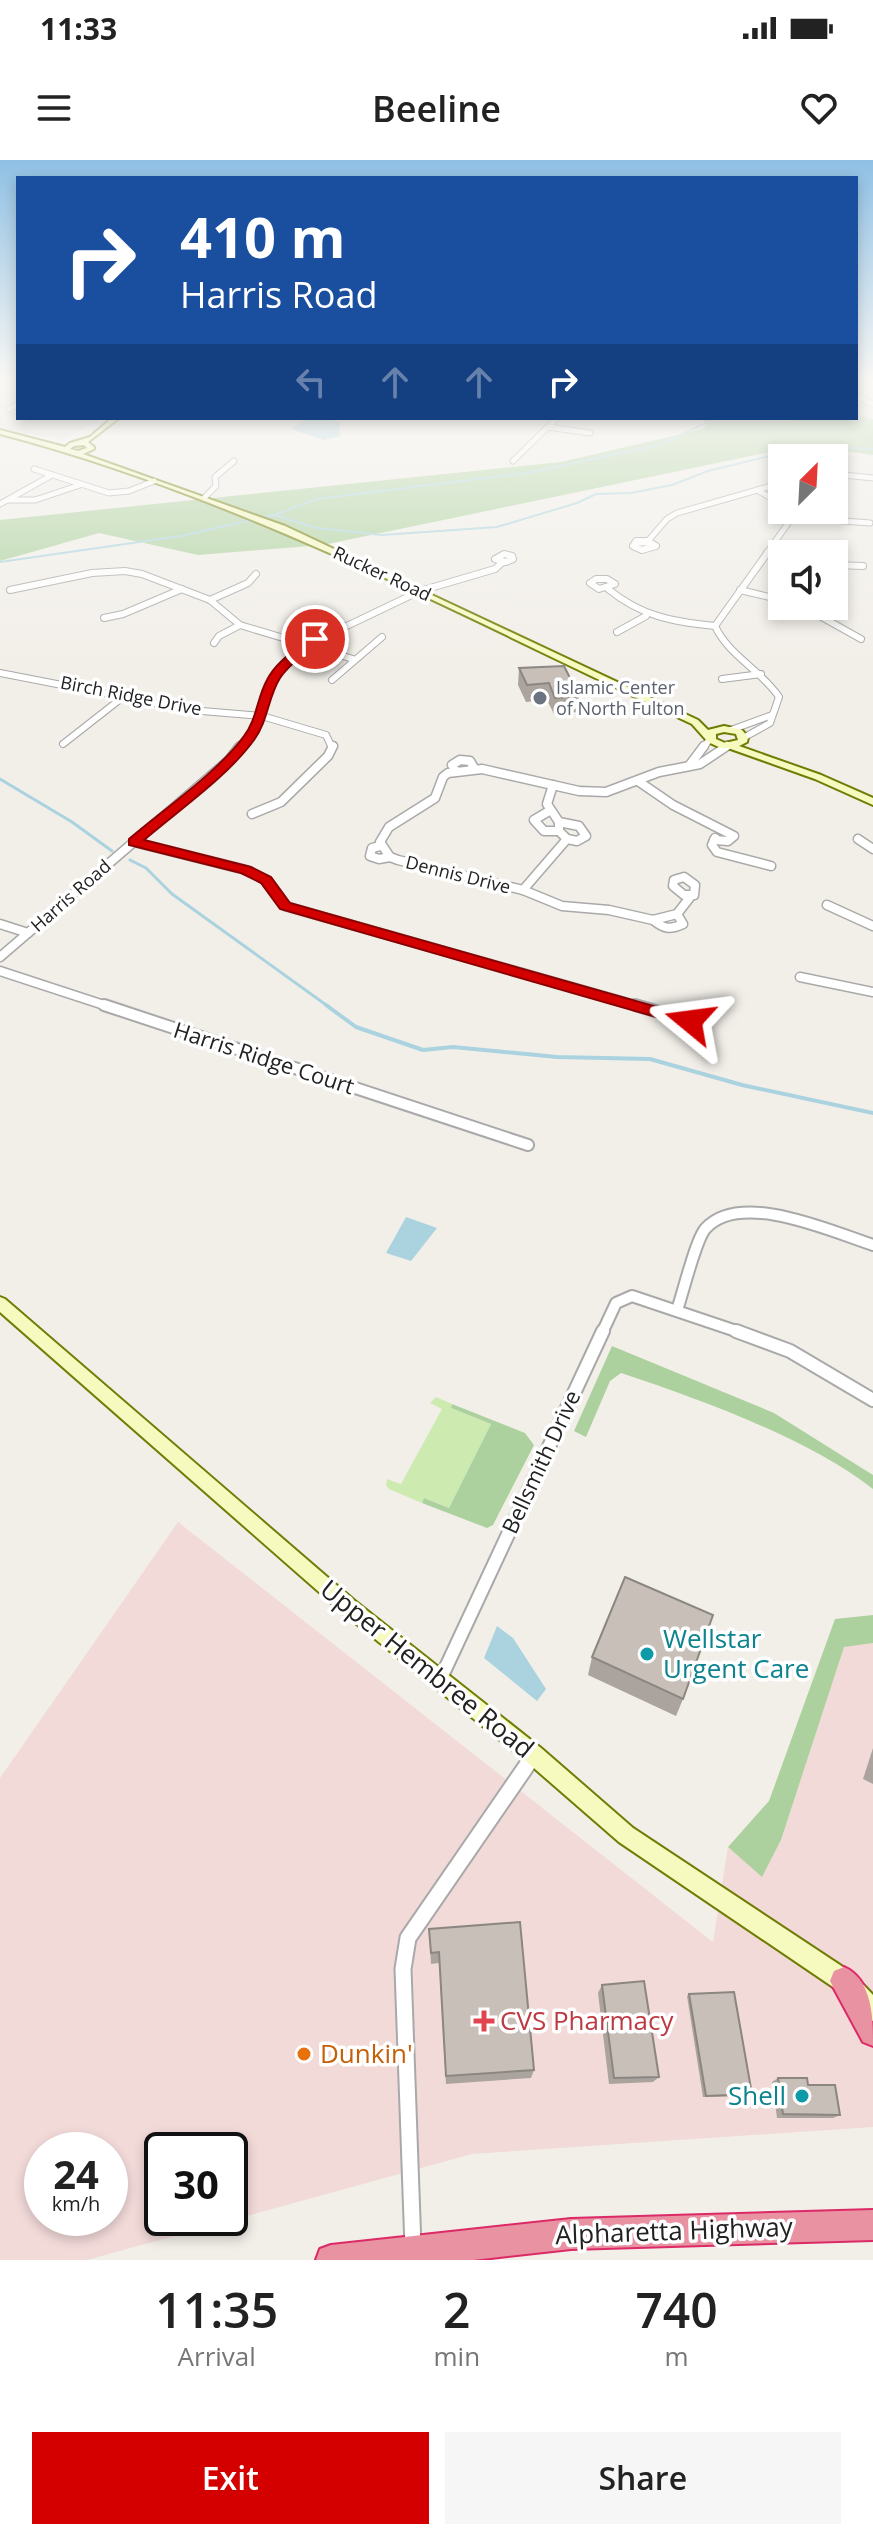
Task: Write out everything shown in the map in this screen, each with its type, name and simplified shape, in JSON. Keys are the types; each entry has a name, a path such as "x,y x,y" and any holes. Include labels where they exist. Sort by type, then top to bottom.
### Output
{"highway":[{"path":"844,1981 873,2032"},
{"name":"Alpharetta Highway","path":"331,2260 413,2249 611,2232 873,2225"}],"main road":[{"name":"Rucker Road","path":"140,476 267,522 420,591 695,722 710,737 730,746"},
{"name":"Rucker Road","path":"649,700 728,729 743,739"},
{"path":"710,737 715,730 728,729"},
{"path":"730,746 743,739 873,802"},
{"path":"730,746 818,777"},
{"name":"Upper Hembree Road","path":"0,1303 349,1607 534,1755 626,1835 844,1981 873,2010"}],"street":[{"path":"0,504 50,476"},
{"path":"55,476 109,493 120,493 154,481"},
{"path":"204,498 216,486 216,476"},
{"path":"9,500 35,500 80,485"},
{"path":"648,541 677,513 768,487"},
{"path":"757,490 768,496"},
{"path":"848,520 872,523"},
{"path":"715,626 784,524"},
{"name":"Harris Road","path":"0,957 228,761 249,739 262,716 272,680 305,646 327,632 420,591 495,569 503,562"},
{"path":"848,565 863,566"},
{"path":"10,590 58,578 125,571 151,576 210,600 240,625 353,659"},
{"path":"210,600 248,583 256,574"},
{"path":"104,618 123,614 182,589"},
{"path":"608,589 627,607 646,616 715,626"},
{"path":"740,590 768,597"},
{"path":"617,632 646,616"},
{"path":"827,620 861,639"},
{"path":"214,643 219,636 240,625"},
{"path":"715,626 723,642 761,674 779,697 779,705 770,723 743,739"},
{"path":"332,680 382,637"},
{"name":"Birch Ridge Drive","path":"0,673 190,710 262,716 321,732 329,738 333,747 328,756 281,802 252,814"},
{"path":"722,679 761,674"},
{"path":"63,744 123,697"},
{"path":"728,729 772,715"},
{"path":"688,767 710,737"},
{"path":"714,840 728,841 734,836 729,830 719,829 659,798 638,781 659,772 705,762 730,746"},
{"name":"Dennis Drive","path":"638,781 606,792 553,785 474,768 456,771 443,777 435,798 389,827 381,837 380,846 390,857 523,890 562,906 609,910 653,920 662,928 673,929 683,924 677,914 691,896"},
{"path":"549,811 534,820 536,826 548,833 559,826 579,826 586,836 577,841 567,839 559,826 549,811 547,799 553,785"},
{"path":"719,829 712,845 717,852 771,866"},
{"path":"523,890 563,850 567,839"},
{"path":"858,839 873,849"},
{"path":"134,842 246,870 266,880 285,906 690,1021"},
{"path":"380,846 372,848 370,856 379,859 390,857"},
{"path":"827,905 873,926"},
{"path":"0,924 28,933"},
{"name":"Harris Ridge Court","path":"0,971 528,1145"},
{"path":"800,977 873,992"},
{"path":"677,1310 704,1229 710,1222 728,1214 767,1212 873,1245"},
{"name":"Bellsmith Drive","path":"440,1680 616,1303 632,1296 790,1351 873,1400"},
{"path":"413,2249 403,1969 408,1938 534,1755"}],"shaded area":[{"path":"178,1522 713,1942 728,1847 762,1876 781,1840 844,1646 873,1643 873,2127 472,2154 248,2216 248,2132 144,2132 144,2236 174,2236 87,2260 0,2260 0,1778"}],"green space":[{"path":"426,476 655,476 323,545 198,555 99,533 0,561 0,520"},
{"path":"612,1346 774,1413 873,1475 873,1489 847,1470 785,1437 718,1408 621,1373 610,1381 586,1437 574,1431"},
{"path":"436,1397 452,1404 451,1408 491,1424 449,1508 424,1498 422,1503 386,1485 387,1479 401,1484 442,1409 430,1403"},
{"path":"452,1404 525,1433 534,1445 493,1525 487,1528 422,1503 424,1498 449,1508 491,1424 451,1408"},
{"path":"873,1615 873,1643 844,1647 781,1840 762,1877 728,1847 769,1801 835,1619"}],"water":[{"path":"406,1217 437,1228 411,1261 386,1253"},
{"path":"497,1626 513,1638 546,1689 537,1701 484,1658"}],"building":[{"path":"564,666 579,696 555,698 549,683 527,685 519,668"},
{"name":"Wellstar Urgent Care","path":"625,1577 713,1615 683,1699 592,1657"},
{"name":"CVS Pharmacy","path":"520,1922 534,2070 446,2076 439,1952 431,1953 429,1929"},
{"path":"644,1981 659,2077 614,2078 602,1985"},
{"name":"Shell","path":"734,1992 752,2094 706,2096 689,1994"},
{"name":"Shell","path":"778,2078 807,2078 808,2085 835,2085 840,2115 783,2114"}],"waterway":[{"path":"274,515 317,499 503,476"},
{"path":"274,515 316,528 382,535 497,527 577,503 596,494 631,493 672,485 695,476"},
{"path":"0,562 181,536 274,515"},
{"path":"0,779 72,822 112,851"},
{"path":"130,860 146,868 172,894 329,1007"},
{"path":"326,1005 356,1027 423,1050 453,1047 557,1057 650,1059 742,1085 873,1113"}],"place":[{"name":"Islamic Center of North Fulton","path":"540,698"},
{"name":"Wellstar Urgent Care","path":"647,1654"},
{"name":"CVS Pharmacy","path":"484,2021"},
{"name":"Dunkin'","path":"304,2054"},
{"name":"Shell","path":"802,2096"}],"route":[{"path":"315,639 299,650 272,680 265,696 262,716 249,739 134,842 246,870 266,880 285,906 690,1021"}]}
